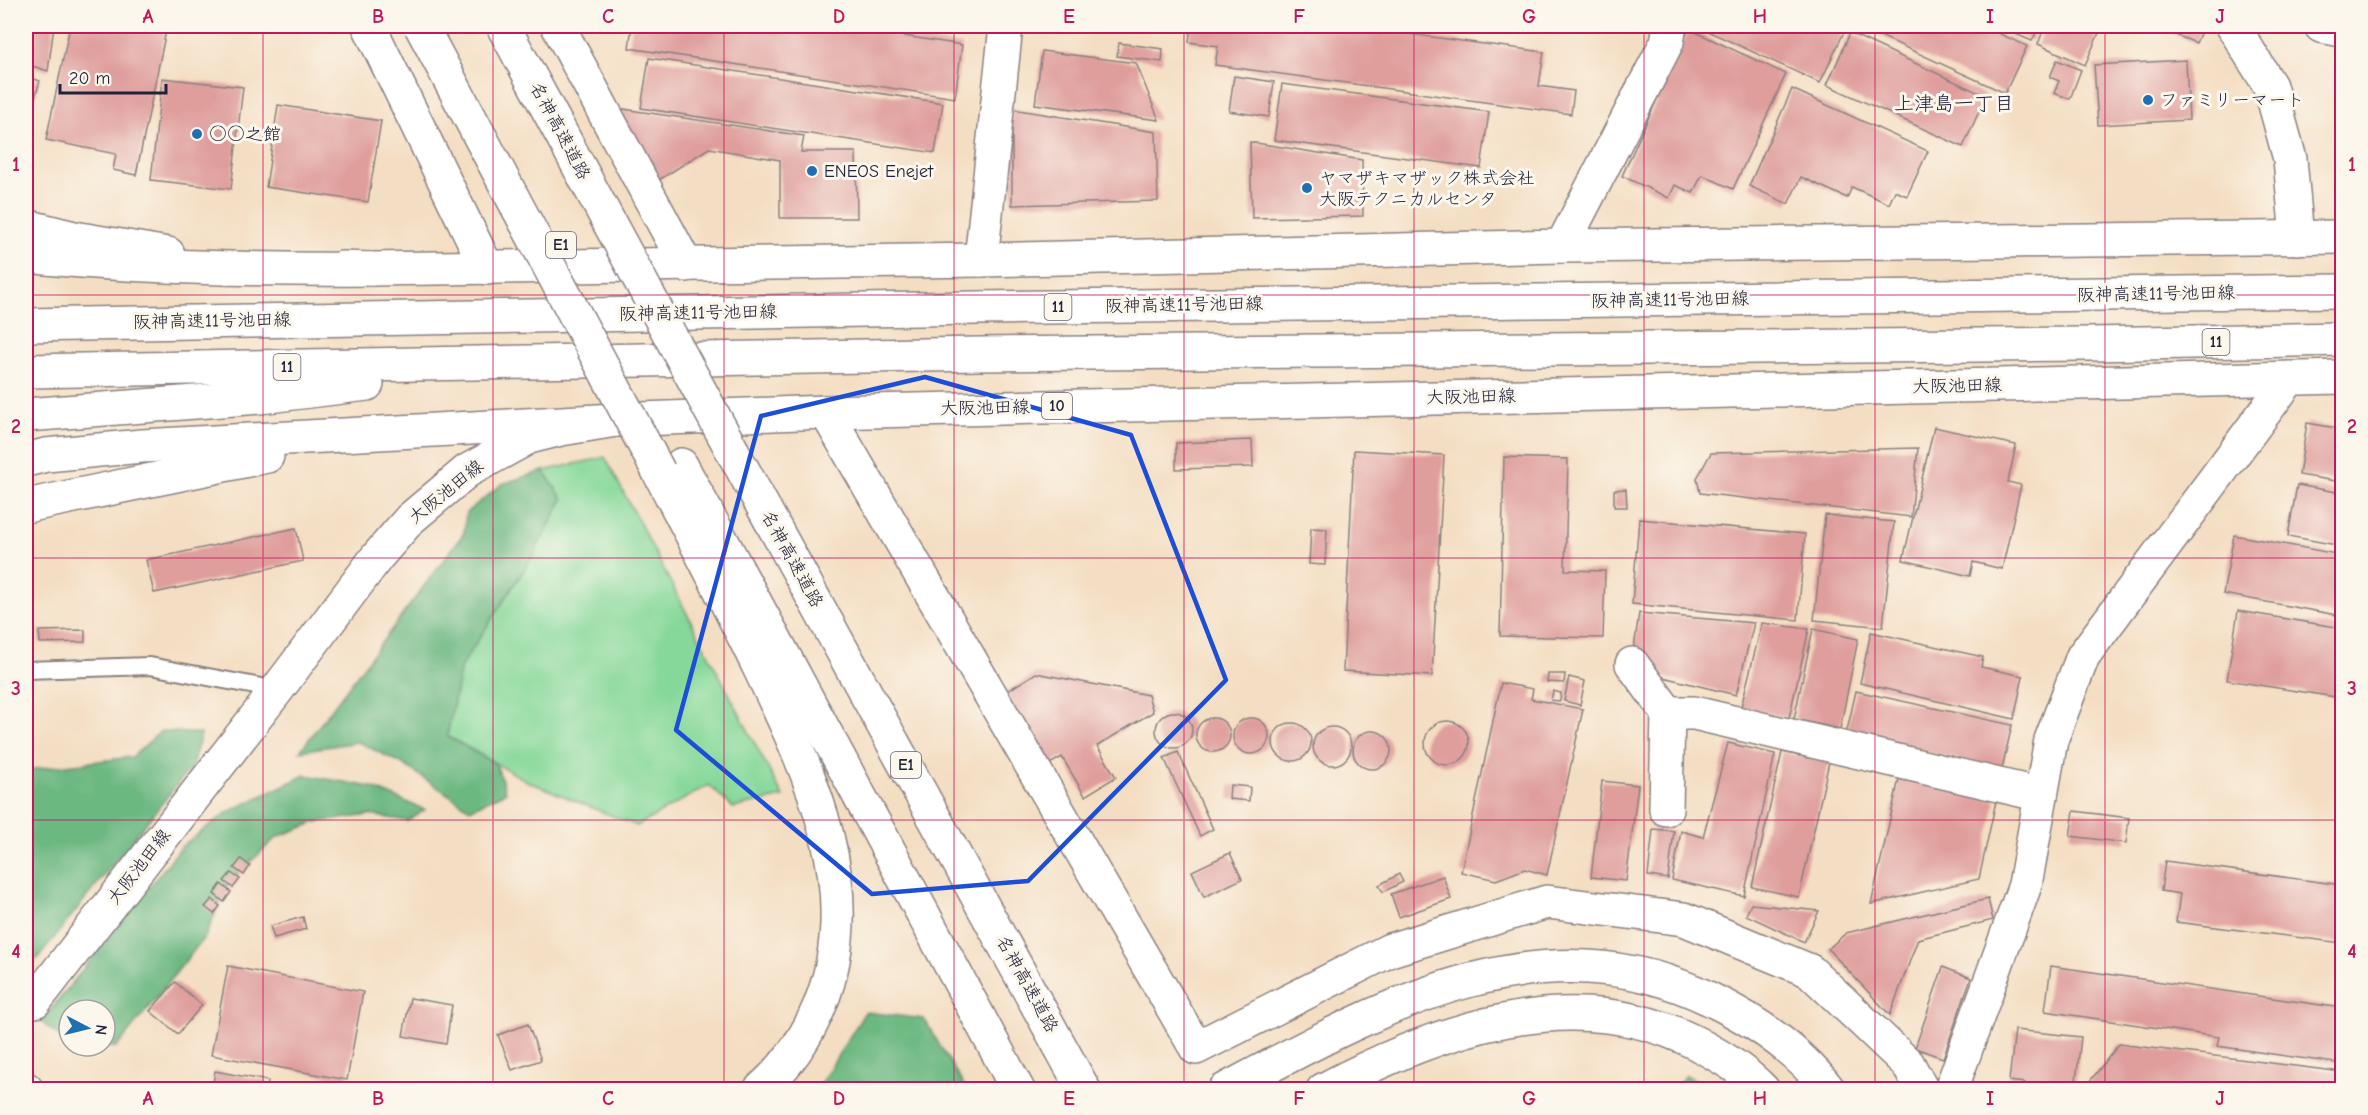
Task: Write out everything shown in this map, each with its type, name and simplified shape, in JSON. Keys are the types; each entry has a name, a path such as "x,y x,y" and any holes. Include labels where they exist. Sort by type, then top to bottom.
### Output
{"main road":[{"path":"369,26 487,268"},
{"path":"422,26 670,469 785,722 813,789 828,835 836,873 838,912 835,951 827,987 812,1023 791,1056 760,1089"},
{"name":"E1","path":"441,26 670,469 1018,1089"},
{"name":"名神高速道路","path":"503,26 883,724 1091,1082"},
{"path":"558,26 686,265"},
{"path":"981,260 1006,26"},
{"path":"1562,246 1667,42 1670,26"},
{"path":"2233,26 2270,86 2290,159 2297,238"},
{"path":"2321,26 2343,30"},
{"path":"26,226 96,242 190,256 371,269"},
{"path":"26,256 102,263 253,270 981,260 1562,246 2343,237"},
{"name":"阪神高速11号池田線","path":"26,325 963,308 2091,296 2343,291"},
{"path":"26,312 86,313 215,321"},
{"name":"11","path":"26,371 1390,350 2090,344 2343,339"},
{"path":"31,415 260,397 549,362"},
{"name":"大阪池田線","path":"35,1001 277,690 377,557 410,519 466,471 530,437 561,429 616,420 826,412 2343,377"},
{"path":"1951,1089 2025,885 2051,740 2084,656 2290,378"},
{"path":"826,412 1196,1048 1390,950 1547,902 1684,919 1810,971 1908,1064 1922,1089"},
{"path":"26,460 66,453 142,446 616,420"},
{"path":"26,506 372,435"},
{"path":"1632,663 1668,713 1666,809"},
{"path":"1668,713 1694,713 2041,795"},
{"path":"1226,1089 1329,1034 1434,989 1486,976 1536,968 1586,967 1637,974 1687,988 1734,1011 1778,1039 1815,1072 1829,1089"},
{"path":"1323,1089 1402,1051 1447,1035 1497,1021 1530,1016 1587,1014 1634,1020 1678,1034 1719,1055 1763,1089"}],"lane":[{"path":"26,670 150,666 277,690"}],"highlighted area":[{"path":"925,377 1131,435 1226,680 1028,881 872,894 676,730 761,416"}],"green space":[{"path":"605,457 783,797 733,808 709,785 637,826 529,782 447,736 461,666 531,559 563,499 543,471"},
{"path":"543,471 563,499 531,559 461,666 447,736 496,764 506,792 470,809 401,763 358,742 300,751 464,533 466,513 502,484"},
{"path":"161,731 201,734 192,766 37,959 26,965 26,770 132,757"},
{"path":"305,775 371,787 425,810 408,821 370,815 316,822 277,837 229,882 206,935 117,1047 117,998 60,998 182,846 228,812"},
{"path":"57,1002 57,1035 41,1022"},
{"path":"865,1012 924,1019 966,1089 817,1089"},
{"path":"1686,1075 1714,1089 1673,1089"}],"building":[{"path":"26,26 54,26 48,71 26,64"},
{"path":"70,26 167,26 136,175 113,170 116,154 46,140"},
{"path":"632,26 839,26 962,45 955,98 629,48"},
{"path":"942,26 971,26 970,31"},
{"path":"1191,26 1349,26 1544,52 1539,86 1574,91 1571,114 1215,65 1218,46 1189,42"},
{"path":"1697,26 1841,26 1846,28 1820,83"},
{"path":"1880,26 1982,26 2027,46 2005,93 1876,34"},
{"path":"1996,26 2039,26 2032,41"},
{"path":"2045,26 2102,26 2085,65 2038,44"},
{"path":"2153,26 2201,26 2203,27 2196,43"},
{"path":"1689,29 1786,74 1733,189 1702,175 1693,193 1675,185 1669,198 1622,176"},
{"path":"1850,33 1986,96 1963,147 1827,85"},
{"path":"1119,43 1163,49 1162,62 1117,56"},
{"path":"1042,51 1136,63 1159,120 1035,104"},
{"path":"649,58 943,103 935,153 641,108"},
{"path":"2057,60 2081,70 2070,99 2054,93 2059,81 2050,77"},
{"path":"2186,60 2189,120 2098,125 2094,65"},
{"path":"26,76 40,81 29,117 26,116"},
{"path":"1234,76 1274,82 1269,117 1229,111"},
{"name":"○○之館","path":"162,78 243,87 231,189 151,180"},
{"path":"1282,84 1489,112 1481,168 1274,140"},
{"path":"1792,89 1928,151 1907,196 1895,191 1889,204 1852,187 1847,198 1801,177 1788,204 1749,186"},
{"path":"278,105 381,121 368,202 266,187"},
{"path":"623,109 804,136 801,152 856,152 857,218 780,218 780,160 709,148 659,180 619,114"},
{"path":"1012,109 1156,132 1158,201 1012,205"},
{"name":"ヤマザキマザック株式会社 大阪テクニカルセンタ","path":"1250,142 1362,160 1363,216 1252,218"},
{"path":"2307,423 2342,429 2342,482 2299,475"},
{"path":"1934,427 2016,445 2008,482 2021,485 2002,569 1973,562 1970,576 1903,560"},
{"path":"1252,440 1253,467 1176,469 1176,443"},
{"path":"1918,448 1911,517 1700,493 1697,478 1711,453"},
{"path":"1354,450 1444,455 1432,676 1343,671"},
{"path":"1504,457 1568,459 1565,570 1605,571 1603,638 1500,636"},
{"path":"2297,485 2342,493 2342,546 2288,536"},
{"path":"1626,489 1627,507 1614,507 1614,490"},
{"path":"1825,515 1894,522 1883,627 1814,620"},
{"path":"1639,519 1805,534 1798,620 1632,604"},
{"path":"296,528 303,561 154,593 146,560"},
{"path":"1311,528 1327,529 1325,565 1309,564"},
{"path":"2234,535 2342,555 2342,616 2223,594"},
{"path":"2238,611 2342,628 2342,698 2227,680"},
{"path":"1639,613 1754,623 1736,695 1663,677 1634,648"},
{"path":"1762,623 1809,629 1789,718 1741,707"},
{"path":"1813,629 1858,639 1840,729 1794,719"},
{"path":"85,630 85,642 40,643 39,631"},
{"path":"1871,632 1983,657 1981,667 2023,676 2014,719 1860,683"},
{"path":"1036,673 1148,695 1153,712 1097,746 1116,777 1085,796 1062,757 1048,765 1004,693"},
{"path":"1548,674 1565,674 1564,683 1547,682"},
{"path":"1569,677 1585,681 1580,705 1564,701"},
{"path":"1501,683 1533,689 1531,699 1583,709 1547,875 1525,869 1496,880 1461,872"},
{"path":"1553,691 1561,693 1560,701 1551,700"},
{"path":"1856,691 2012,725 2002,769 1846,735"},
{"path":"1174,712 1187,717 1192,730 1187,743 1174,748 1161,743 1156,730 1161,717"},
{"path":"1213,718 1225,723 1230,735 1225,747 1213,752 1201,747 1196,735 1201,723"},
{"path":"1251,718 1264,723 1269,736 1264,749 1251,754 1238,749 1233,736 1238,723"},
{"path":"1447,721 1456,722 1463,727 1468,734 1468,752 1463,759 1456,764 1447,765 1438,764 1431,759 1426,752 1425,743 1426,734 1431,727 1438,722"},
{"path":"1292,723 1305,729 1311,742 1305,755 1292,761 1279,755 1273,742 1279,729"},
{"path":"1332,727 1339,728 1345,733 1350,739 1350,753 1345,759 1339,764 1332,765 1325,764 1319,759 1314,753 1313,746 1314,739 1319,733 1325,728"},
{"path":"1372,731 1385,737 1391,750 1385,763 1372,769 1359,763 1353,750 1359,737"},
{"path":"1728,743 1775,754 1744,896 1672,880 1681,831 1703,837"},
{"path":"1178,752 1213,829 1200,836 1164,758"},
{"path":"1782,752 1829,762 1799,897 1752,887"},
{"path":"1899,779 1996,801 1979,879 1871,904"},
{"path":"1602,781 1638,785 1626,881 1591,877"},
{"path":"1230,785 1250,787 1249,801 1229,799"},
{"path":"2074,811 2129,818 2126,843 2070,836"},
{"path":"1653,829 1674,831 1668,879 1648,876"},
{"path":"1230,853 1242,879 1204,897 1192,871"},
{"path":"241,859 250,866 244,875 234,868"},
{"path":"2165,861 2342,885 2342,943 2176,922 2180,894 2161,891"},
{"path":"231,873 240,879 233,888 224,881"},
{"path":"1399,874 1403,882 1383,892 1379,885"},
{"path":"1443,876 1451,899 1399,917 1391,894"},
{"path":"221,884 231,892 224,902 214,894"},
{"path":"212,899 220,906 214,914 205,907"},
{"path":"1988,899 1993,920 1918,939 1890,1015 1828,949 1846,933"},
{"path":"1751,904 1819,911 1804,942 1746,915"},
{"path":"303,917 306,929 274,938 270,926"},
{"path":"228,966 363,992 347,1080 211,1055"},
{"path":"2051,966 2342,1008 2342,1064 2217,1046 2219,1037 2045,1011"},
{"path":"1943,967 1971,978 1943,1058 1915,1048"},
{"path":"175,982 202,1005 178,1034 150,1011"},
{"path":"410,998 452,1005 446,1044 403,1036"},
{"path":"528,1024 541,1060 512,1070 498,1035"},
{"path":"2015,1030 2081,1037 2075,1090 2024,1090 2025,1083 2009,1081"},
{"path":"2119,1044 2342,1072 2342,1090 2083,1090"},
{"path":"215,1071 268,1081 267,1090 212,1090"}],"place":[{"name":"ファミリーマート","path":"2148,100"},
{"name":"○○之館","path":"197,134"},
{"name":"ENEOS Enejet","path":"812,171"},
{"name":"ヤマザキマザック株式会社 大阪テクニカルセンタ","path":"1307,188"}],"district":[{"name":"上津島一丁目","path":"1954,103"}]}
